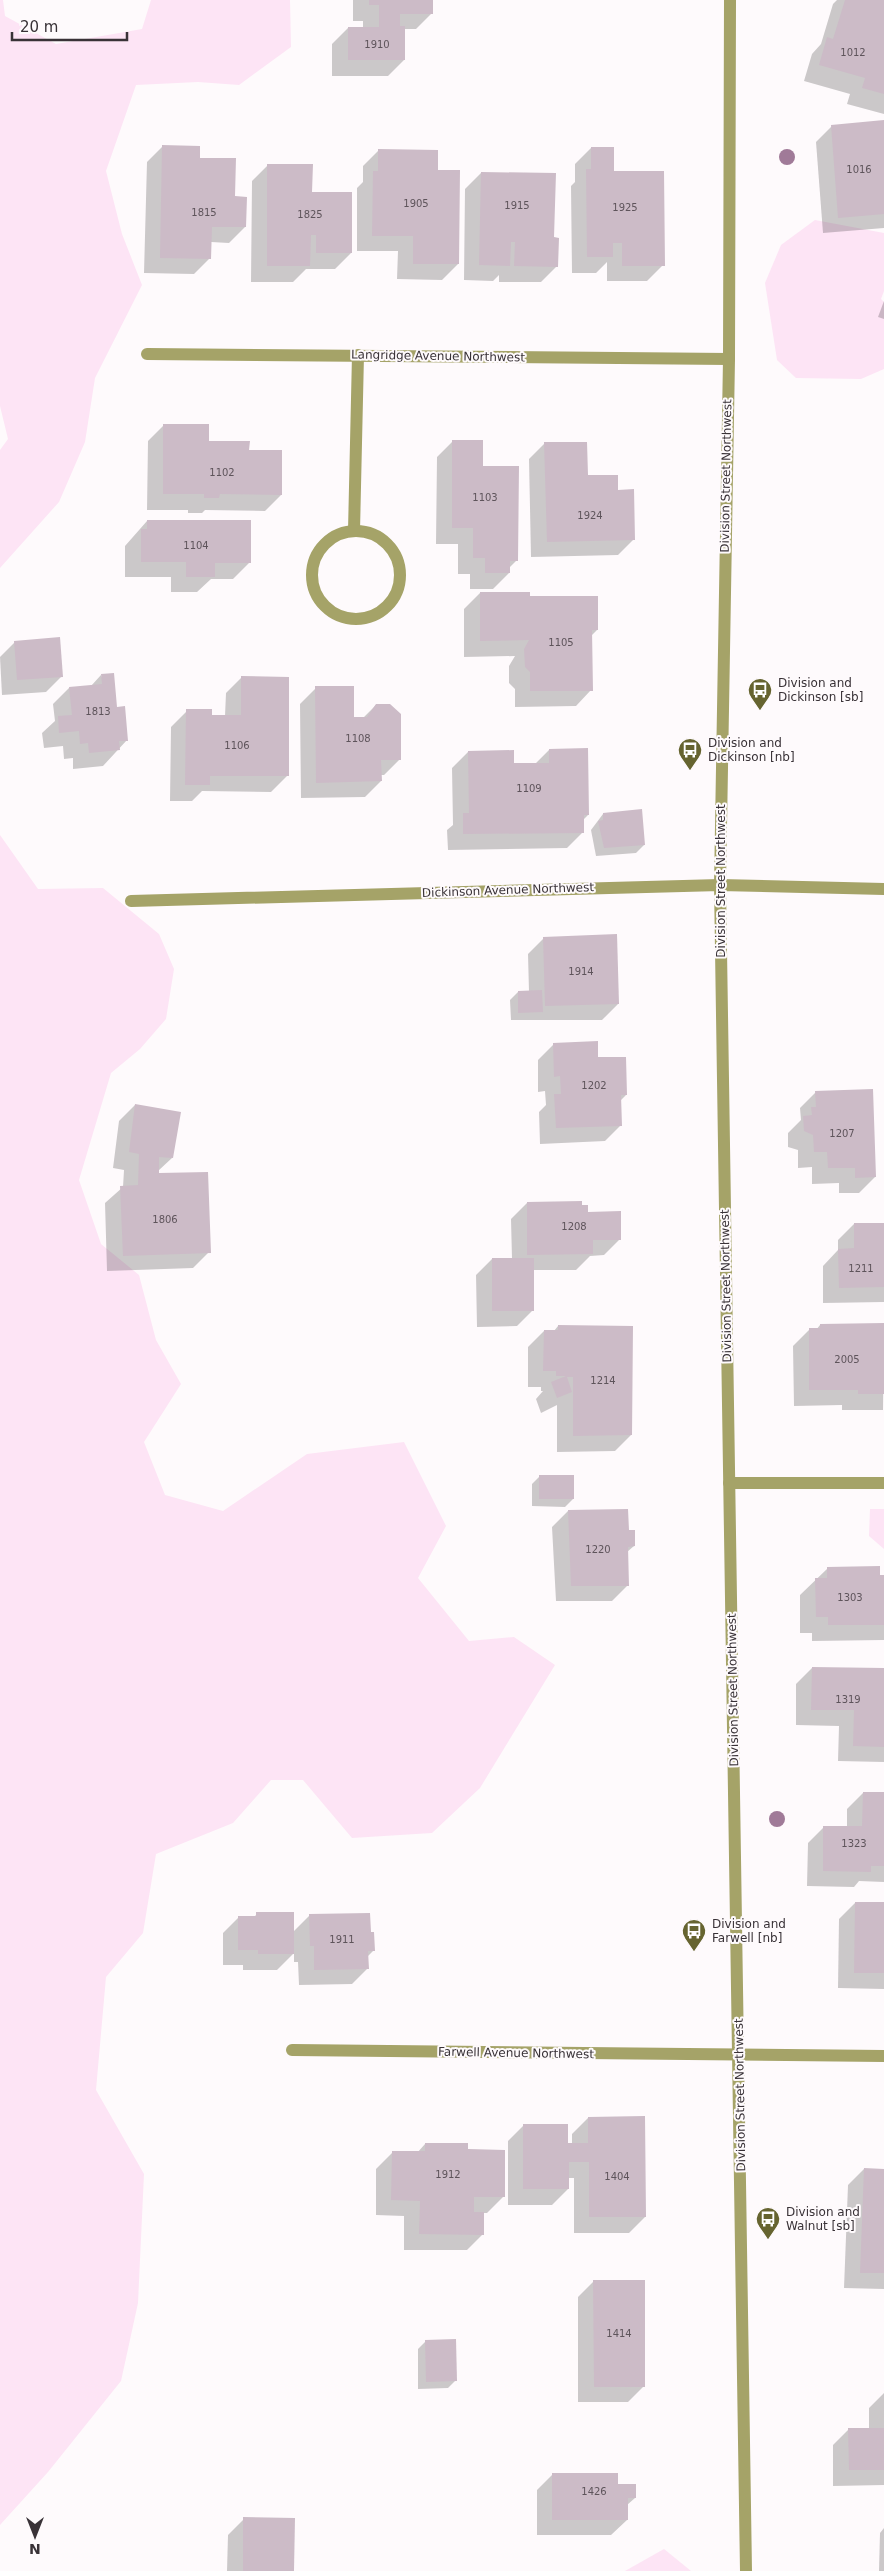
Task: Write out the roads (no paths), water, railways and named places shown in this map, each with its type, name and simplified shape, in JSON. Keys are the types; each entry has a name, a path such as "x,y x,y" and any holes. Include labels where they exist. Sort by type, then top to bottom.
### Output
{"street":[{"name":"Division Street Northwest","path":"730,0 729,359 720,885 746,2571"},
{"name":"Langridge Avenue Northwest","path":"147,354 729,359"},
{"path":"354,531 358,355"},
{"path":"354,531 368,532 381,538 392,549 398,561 401,575 398,589 392,602 381,612 368,618 354,620 339,617 326,609 316,597 312,582 312,567 317,553 326,542 340,533 354,531"},
{"name":"Dickinson Avenue Northwest","path":"131,901 720,885 884,889"},
{"path":"729,1483 884,1483"},
{"name":"Farwell Avenue Northwest","path":"292,2050 884,2056"}],"place":[{"name":"Division and Dickinson [sb]","path":"760,711"},
{"name":"Division and Dickinson [nb]","path":"690,771"},
{"name":"Division and Farwell [nb]","path":"694,1952"},
{"name":"Division and Walnut [sb]","path":"768,2240"}]}
